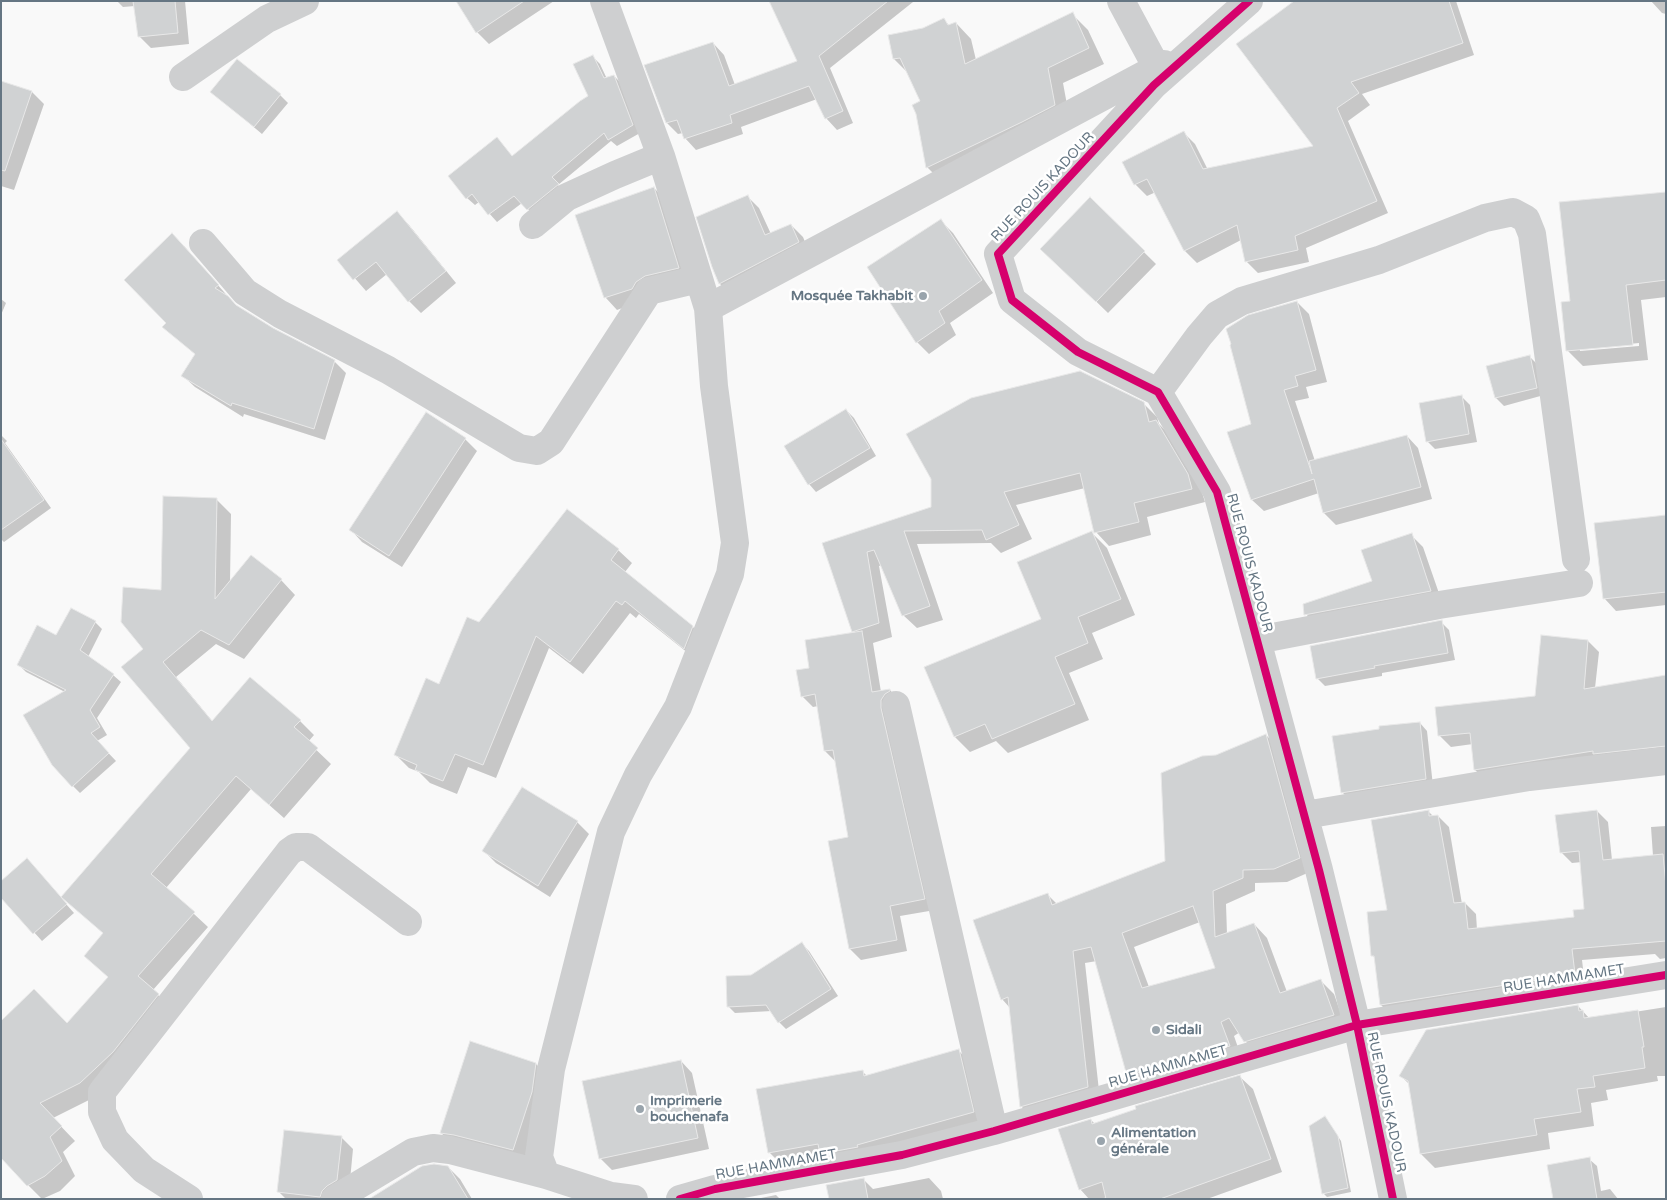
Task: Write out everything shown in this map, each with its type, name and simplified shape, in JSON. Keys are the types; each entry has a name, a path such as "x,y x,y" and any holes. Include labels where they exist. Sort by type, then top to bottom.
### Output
{"street":[{"path":"546,1175 539,1157 551,1069 612,832 638,775 678,707 730,574 735,542 714,386 708,308 661,156 604,1"},
{"path":"1121,1 1156,68"},
{"name":"RUE ROUIS KADOUR","path":"1249,1 1154,85 998,254 1012,300 1078,352 1158,392 1217,492 1305,816 1357,1025 1393,1199"},
{"path":"183,77 268,19 301,2"},
{"path":"708,308 1199,45"},
{"path":"533,226 567,197 661,156"},
{"path":"1158,392 1199,336 1217,315 1242,301 1379,260 1485,218 1512,212 1526,219 1532,234 1578,571 1439,605 1257,640"},
{"path":"203,243 245,292 280,314 388,370 519,448 537,451 551,442 649,291 699,279"},
{"path":"896,705 994,1131"},
{"path":"1305,816 1529,777 1666,761"},
{"path":"189,1199 144,1170 115,1140 102,1112 102,1092 289,852 296,847 308,847 408,922"},
{"name":"RUE HAMMAMET","path":"680,1199 715,1189 902,1155 994,1131 1357,1025 1666,976"},
{"path":"336,1199 413,1152 433,1148 450,1150 546,1175 611,1196 634,1199"}],"building":[{"path":"133,1 175,1 178,33 138,37"},
{"path":"456,1 524,1 476,33"},
{"path":"769,1 888,1 819,56 843,111 825,119 809,86 730,115 732,123 684,139 677,120 666,123 644,65 713,42 729,86 797,61"},
{"path":"1294,1 1449,1 1463,43 1351,82 1359,93 1337,108 1377,201 1295,236 1298,250 1245,262 1237,225 1184,251 1147,179 1134,185 1122,162 1184,131 1203,169 1313,146 1236,44"},
{"path":"1073,12 1089,48 1048,68 1055,105 926,168 916,114 912,105 920,101 900,58 893,59 888,35 923,28 944,18 948,25 956,22 965,64"},
{"path":"593,55 604,78 614,75 633,125 608,140 604,133 552,177 559,184 527,210 514,196 488,215 472,194 466,199 448,176 497,137 512,156 588,96 573,64"},
{"path":"237,59 281,94 254,127 210,92"},
{"path":"1,81 32,91 5,171 1,170"},
{"path":"654,187 679,268 645,276 636,282 632,289 604,298 575,215"},
{"path":"1666,192 1666,280 1626,285 1633,345 1566,351 1561,302 1570,301 1559,202"},
{"path":"748,195 765,235 791,224 799,242 719,284 696,217"},
{"path":"1090,197 1145,251 1096,302 1040,249"},
{"path":"397,211 446,271 408,302 376,262 353,280 337,260"},
{"name":"Mosquée Takhabit","path":"941,219 982,280 939,311 945,323 916,343 867,267"},
{"path":"172,233 219,285 215,288 228,296 236,305 273,328 335,360 314,429 232,403 231,406 181,376 195,354 162,327 166,323 124,280"},
{"path":"1297,301 1316,370 1295,376 1298,386 1284,390 1312,474 1309,461 1407,435 1421,487 1323,513 1314,479 1251,500 1227,432 1251,424 1226,329 1248,315"},
{"path":"1530,355 1537,388 1495,398 1486,366"},
{"path":"1080,371 1144,402 1149,422 1156,420 1188,474 1192,489 1134,503 1139,522 1094,533 1080,473 1004,492 1019,525 986,540 982,530 904,531 930,606 902,616 874,550 867,552 879,623 852,632 822,543 931,507 931,479 906,434 971,398"},
{"path":"1462,395 1469,434 1426,442 1419,403"},
{"path":"846,409 870,448 808,485 784,446"},
{"path":"426,412 466,438 389,556 349,530"},
{"path":"1,439 44,500 1,530"},
{"path":"163,496 217,498 215,599 251,555 282,579 229,645 201,630 163,662 212,721 250,677 301,720 294,727 318,748 269,805 236,776 151,874 195,912 138,976 159,994 113,1052 80,1083 40,1103 62,1126 50,1137 62,1161 45,1176 27,1186 1,1158 1,1021 34,989 67,1023 108,977 84,956 103,933 61,897 190,748 121,667 143,649 121,622 123,587 161,590"},
{"path":"567,509 619,549 611,560 693,626 684,649 625,601 622,605 616,601 570,662 536,636 483,765 455,754 443,781 415,770 417,765 394,755 426,678 439,684 467,617 479,622"},
{"path":"1666,515 1666,592 1603,599 1594,523"},
{"path":"1092,531 1121,599 1078,617 1088,643 1055,657 1075,704 992,739 985,724 954,737 924,667 1041,619 1017,562"},
{"path":"1412,533 1431,591 1304,615 1303,604 1372,581 1361,550"},
{"path":"71,608 96,621 80,650 114,674 90,710 100,727 91,733 109,753 72,787 52,765 23,715 66,690 17,665 37,625 56,635"},
{"path":"1442,620 1448,653 1374,666 1375,668 1316,679 1310,646"},
{"path":"862,631 872,692 890,689 881,700 881,708 925,899 890,906 897,940 849,949 828,841 848,837 833,750 824,751 815,694 801,697 796,670 809,668 805,640"},
{"path":"1541,635 1588,640 1584,689 1666,675 1666,746 1593,754 1593,751 1474,770 1470,733 1438,736 1435,707 1535,696"},
{"path":"1420,722 1426,779 1341,793 1332,736 1379,729 1379,726"},
{"path":"1266,734 1300,858 1274,869 1243,870 1243,878 1213,891 1215,937 1254,923 1280,993 1321,979 1334,1015 1244,1042 1229,1018 1221,1022 1230,1046 1127,1076 1091,947 1073,951 1088,1087 1020,1107 1008,997 1001,1000 973,920 1048,893 1052,905 1165,861 1161,773 1202,756 1216,755","holes":["1193,906 1215,968 1142,988 1122,933"]},
{"path":"522,787 578,821 538,886 482,851"},
{"path":"1429,810 1429,816 1438,815 1454,903 1465,902 1468,929 1574,917 1573,910 1584,909 1579,851 1560,853 1555,815 1597,810 1603,860 1663,854 1666,887 1666,941 1572,949 1575,974 1380,1005 1374,956 1371,956 1367,912 1387,910 1371,820"},
{"path":"27,858 67,904 33,934 1,898 1,881"},
{"path":"802,942 831,989 778,1023 766,1005 727,1007 726,976 751,975"},
{"path":"1578,1005 1579,1011 1583,1010 1584,1018 1638,1010 1644,1047 1642,1047 1645,1068 1593,1076 1595,1087 1577,1089 1581,1112 1534,1119 1537,1135 1420,1154 1408,1081 1399,1076 1426,1030"},
{"path":"470,1041 536,1063 532,1092 513,1150 440,1133"},
{"path":"959,1049 974,1112 857,1145 858,1147 820,1154 818,1144 768,1153 756,1089 863,1070 864,1076"},
{"name":"Imprimerie bouchenafa","path":"681,1060 698,1138 599,1159 582,1081"},
{"path":"1240,1075 1271,1159 1160,1199 1106,1199 1102,1182 1079,1190 1058,1129 1091,1119 1092,1124 1136,1109 1135,1106"},
{"path":"1325,1116 1338,1136 1348,1188 1322,1194 1309,1126"},
{"path":"284,1130 342,1136 337,1180 322,1191 320,1197 277,1192"},
{"path":"1590,1157 1597,1199 1553,1199 1547,1165"},
{"path":"434,1164 448,1166 468,1199 369,1199 422,1166"},
{"path":"864,1178 868,1199 829,1199 826,1185"}],"cycle path":[{"path":"1249,1 1154,85 998,254 1012,300 1078,352 1158,392 1217,492 1319,870 1357,1025 1393,1199"},
{"path":"680,1199 715,1189 902,1155 994,1131 1357,1025 1666,975"}],"place":[{"name":"Mosquée Takhabit","path":"923,296"},
{"name":"Sidali","path":"1156,1030"},
{"name":"Imprimerie bouchenafa","path":"640,1109"},
{"name":"Alimentation générale","path":"1101,1141"}]}
